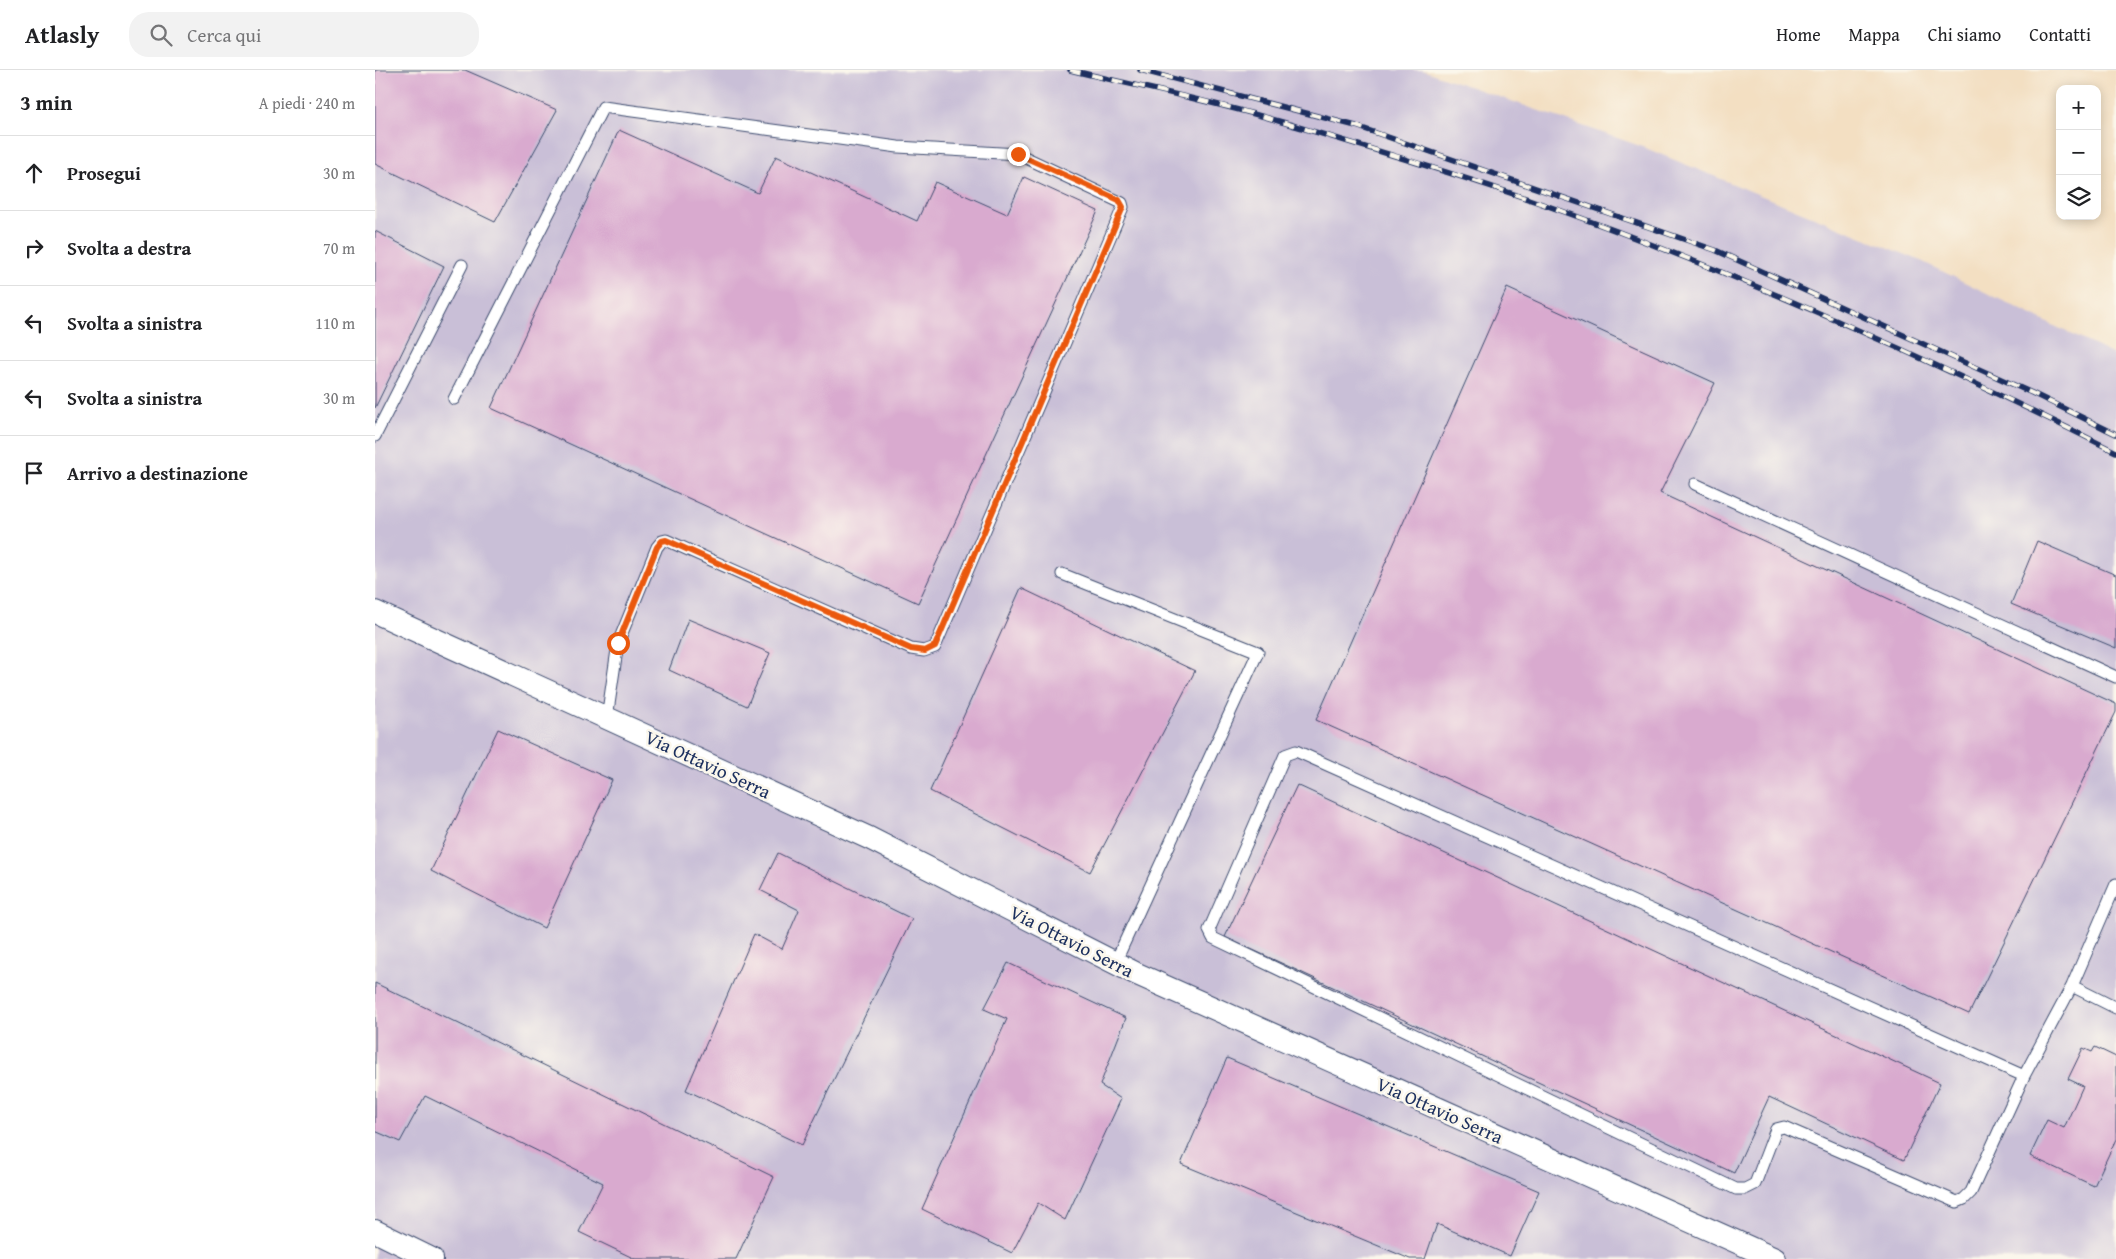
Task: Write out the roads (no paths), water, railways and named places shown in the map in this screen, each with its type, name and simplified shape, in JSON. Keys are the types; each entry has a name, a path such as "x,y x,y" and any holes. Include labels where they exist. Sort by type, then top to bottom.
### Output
{"street":[{"name":"Via Ottavio Serra","path":"375,612 869,838 1115,963 1775,1259"},
{"path":"375,1231 432,1259"}],"lane":[{"path":"454,399 603,107 898,147 1018,154 1122,203 1123,207 935,646 925,651 911,649 666,540 662,541 657,547 618,643 607,718"},
{"path":"375,436 462,264"},
{"path":"1695,484 2116,677"},
{"path":"1062,574 1258,652 1115,963"},
{"path":"2024,1076 1296,751 1285,755 1209,930 1213,938 1736,1189 1745,1189 1755,1184 1776,1129 1784,1127 1957,1202 1964,1199 1971,1192 2024,1076 2072,986 2116,884"},
{"path":"2072,986 2116,1008"}],"railway":[{"path":"1070,70 1256,114 1471,180 1608,228 1682,256 1829,317 1901,349 2116,452"},
{"path":"1140,70 1356,126 1715,250 2032,393 2116,434"}]}
